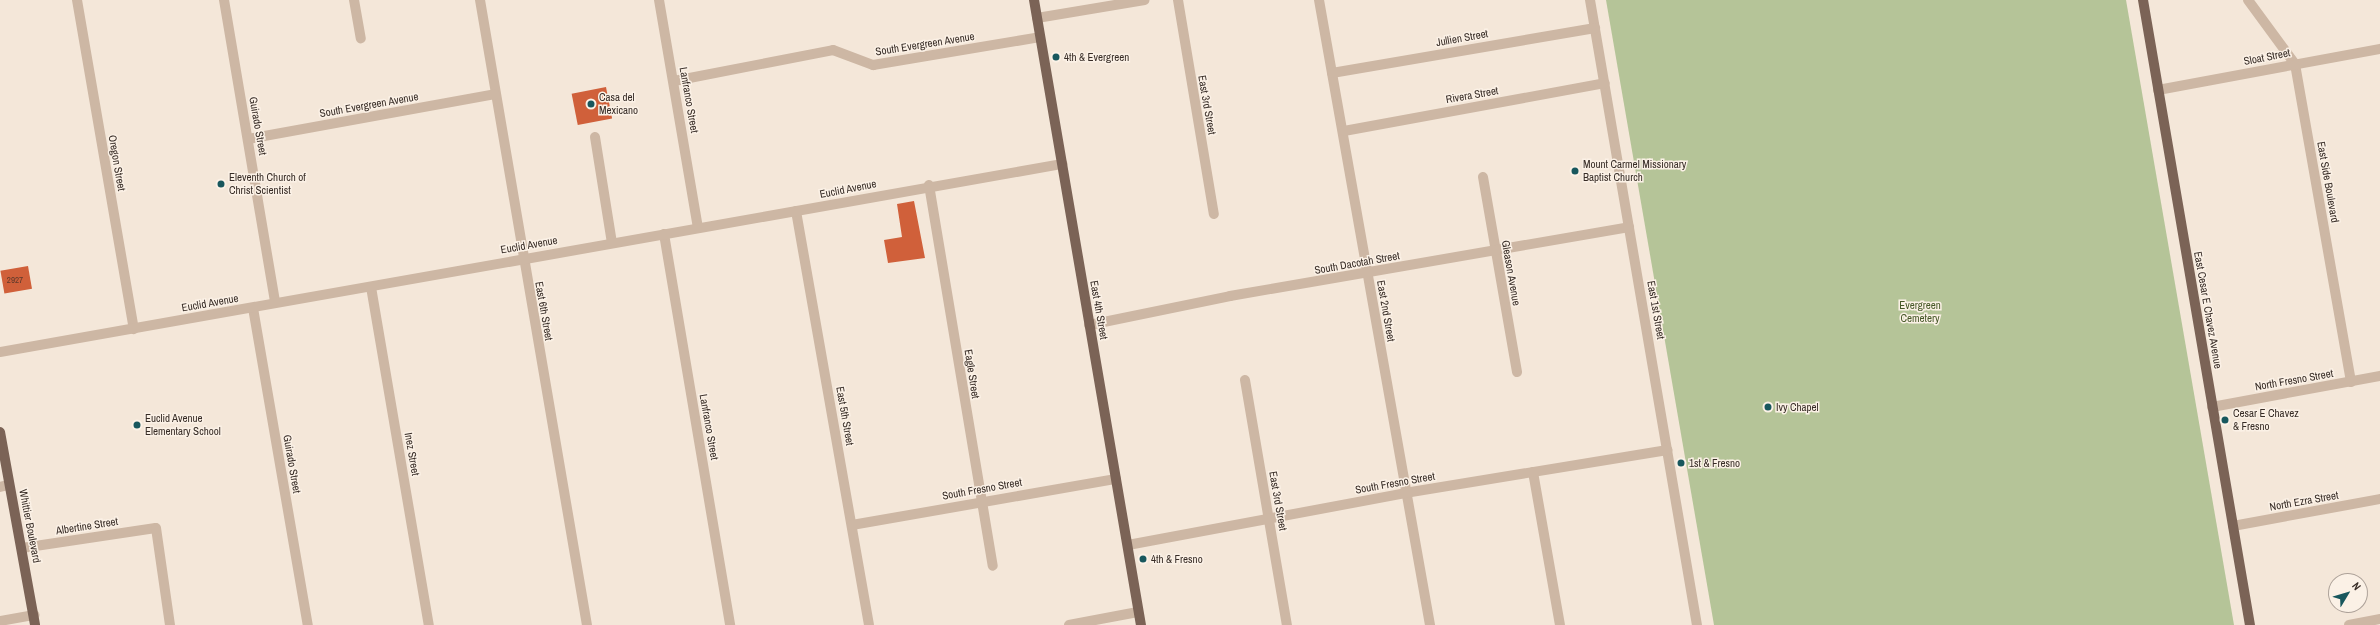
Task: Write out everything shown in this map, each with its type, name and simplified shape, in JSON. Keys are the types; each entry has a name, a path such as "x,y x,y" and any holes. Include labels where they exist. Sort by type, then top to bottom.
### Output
{"main road":[{"name":"East 4th Street","path":"1034,0 1141,625"},
{"name":"East Cesar E Chavez Avenue","path":"2143,0 2250,625"},
{"name":"Whittier Boulevard","path":"0,432 5,486 22,548 34,620"}],"street":[{"name":"Oregon Street","path":"77,0 134,329"},
{"name":"Guirado Street","path":"224,0 275,303"},
{"path":"354,0 361,38"},
{"name":"East 6th Street","path":"480,0 587,625"},
{"name":"Lanfranco Street","path":"659,0 698,227"},
{"path":"1037,18 1145,0"},
{"name":"East 3rd Street","path":"1178,0 1214,214"},
{"name":"East 2nd Street","path":"1319,0 1344,131 1405,493 1430,625"},
{"name":"East 1st Street","path":"1590,0 1697,625"},
{"name":"East Side Boulevard","path":"2248,0 2295,64 2351,382"},
{"name":"Jullien Street","path":"1332,73 1595,28"},
{"name":"South Evergreen Avenue","path":"674,81 833,50 873,65 1040,37"},
{"name":"Sloat Street","path":"2158,90 2380,49"},
{"name":"Rivera Street","path":"1344,131 1605,83"},
{"name":"South Evergreen Avenue","path":"248,139 495,94"},
{"path":"595,137 612,243"},
{"name":"Euclid Avenue","path":"0,352 371,287 698,227 796,212 929,185 1062,164"},
{"name":"Gleason Avenue","path":"1483,177 1516,372"},
{"name":"Eagle Street","path":"929,185 993,566"},
{"name":"East 5th Street","path":"796,212 869,625"},
{"name":"South Dacotah Street","path":"1090,324 1230,296 1368,274 1629,227"},
{"name":"Lanfranco Street","path":"664,234 730,625"},
{"name":"Inez Street","path":"371,287 429,625"},
{"name":"Guirado Street","path":"253,308 308,625"},
{"name":"North Fresno Street","path":"2212,406 2380,376"},
{"name":"East 3rd Street","path":"1245,380 1288,625"},
{"name":"South Fresno Street","path":"1128,545 1269,520 1405,493 1668,450"},
{"path":"1533,472 1560,625"},
{"name":"South Fresno Street","path":"852,525 981,500 1116,479"},
{"name":"North Ezra Street","path":"2233,526 2380,499"},
{"name":"Albertine Street","path":"22,548 156,528 170,625"},
{"path":"1069,625 1138,612"},
{"path":"2350,625 2380,619"},
{"path":"0,621 34,620"}],"green space":[{"name":"Evergreen Cemetery","path":"1606,0 2126,0 2234,625 1714,625"}],"building":[{"name":"Casa del Mexicano","path":"606,87 612,118 578,125 572,94"},
{"path":"914,201 925,258 888,263 884,240 902,237 897,204"},
{"path":"28,266 32,289 4,294 0,271"}],"place":[{"name":"4th & Evergreen","path":"1056,57"},
{"name":"Casa del Mexicano","path":"591,104"},
{"name":"Mount Carmel Missionary Baptist Church","path":"1575,171"},
{"name":"Eleventh Church of Christ Scientist","path":"221,184"},
{"name":"Ivy Chapel","path":"1768,407"},
{"name":"Cesar E Chavez & Fresno","path":"2225,420"},
{"name":"Euclid Avenue Elementary School","path":"137,425"},
{"name":"1st & Fresno","path":"1681,463"},
{"name":"4th & Fresno","path":"1143,559"}]}
